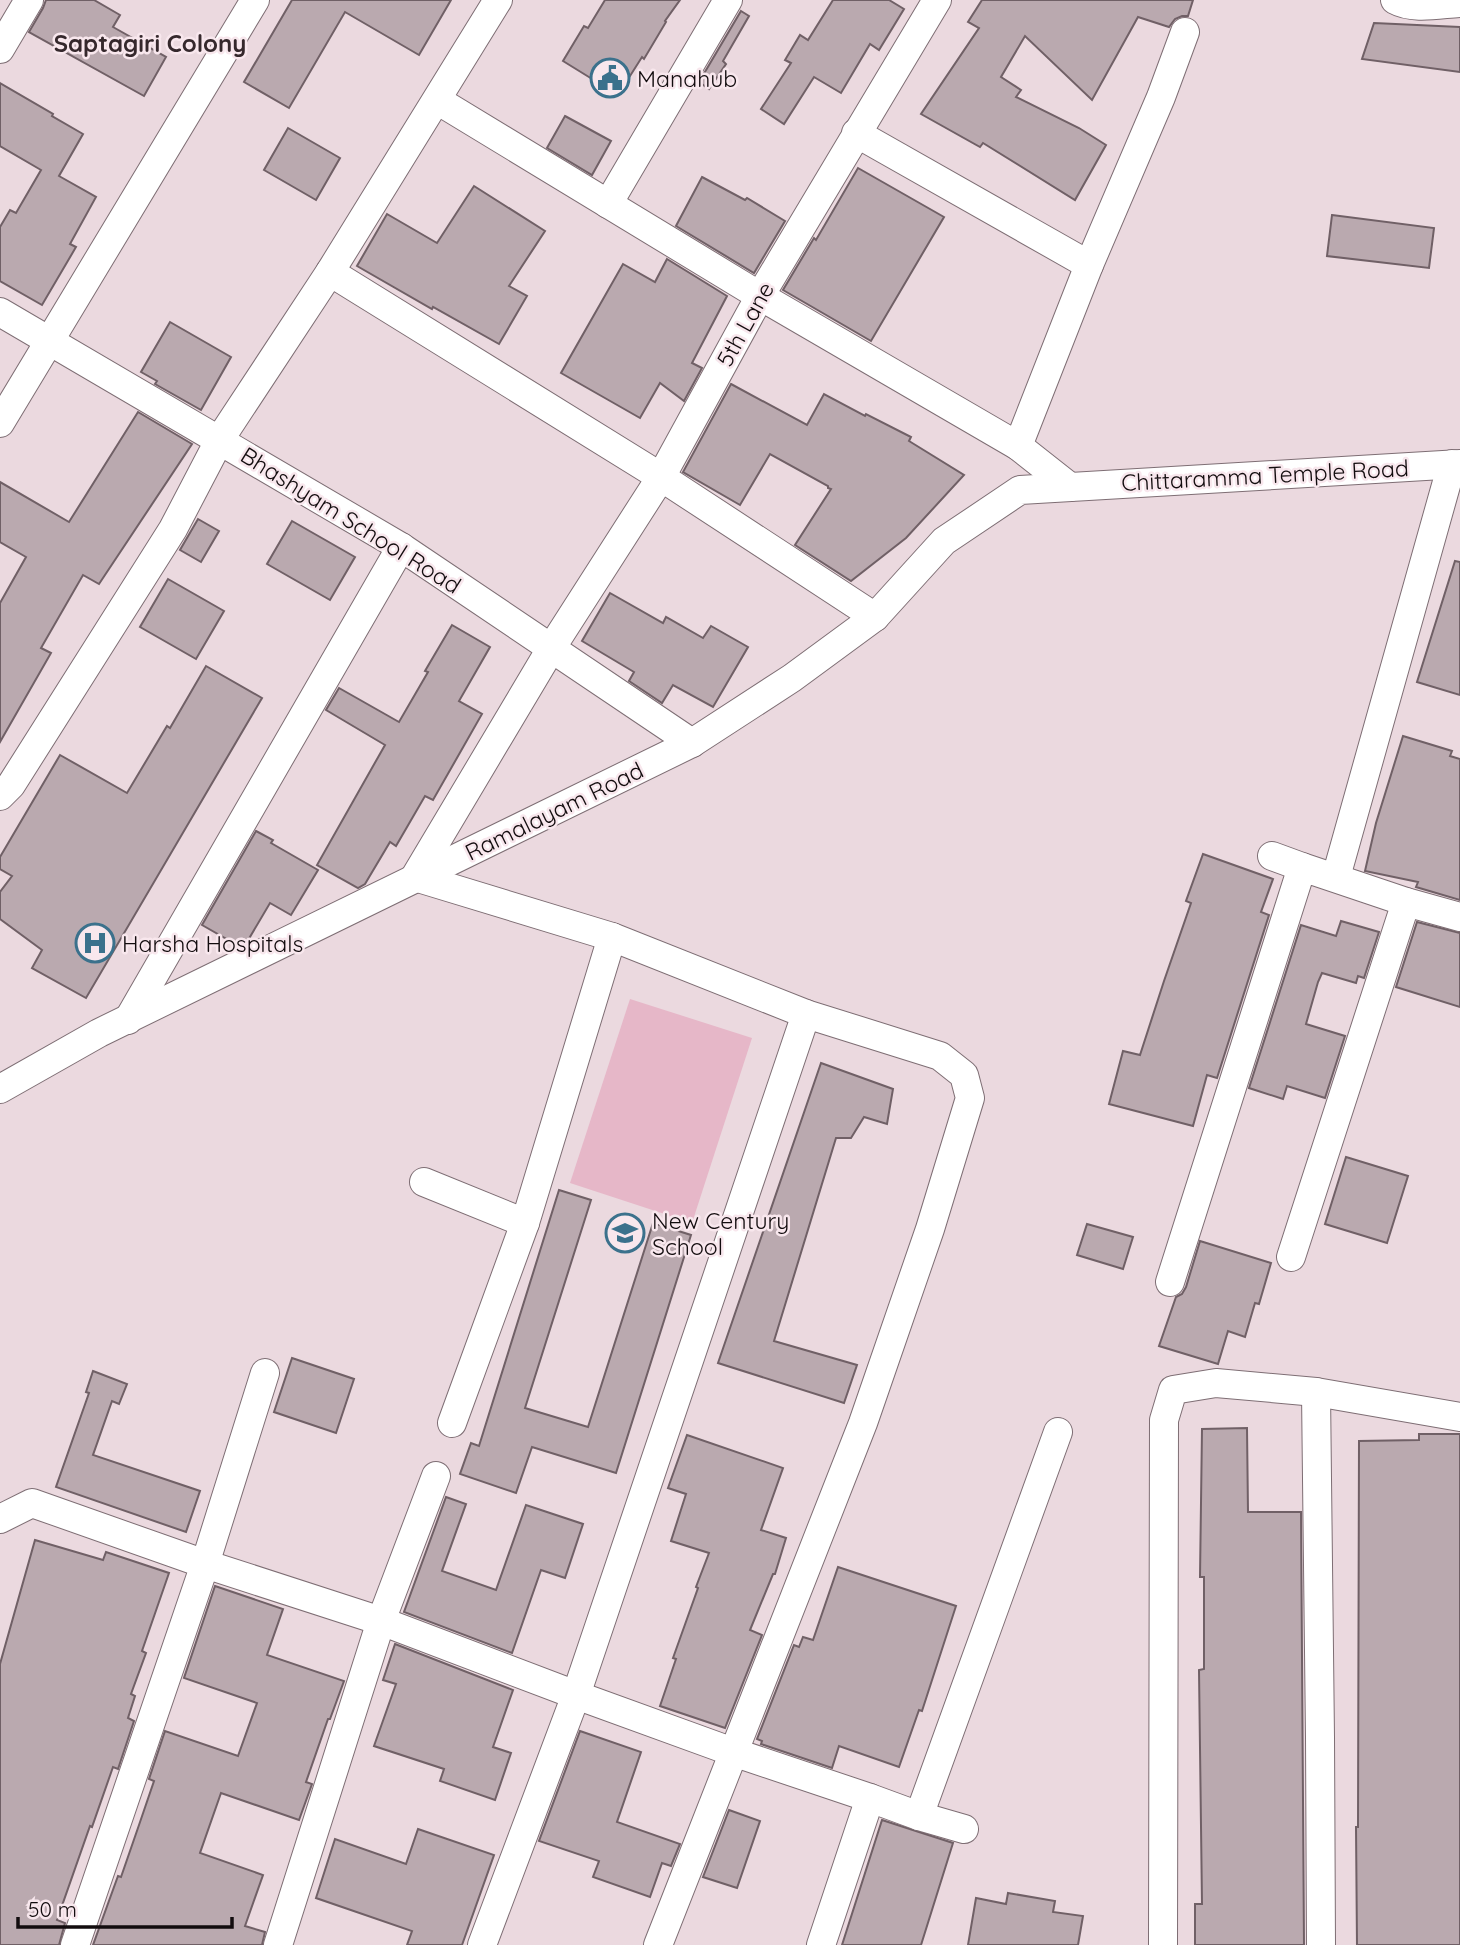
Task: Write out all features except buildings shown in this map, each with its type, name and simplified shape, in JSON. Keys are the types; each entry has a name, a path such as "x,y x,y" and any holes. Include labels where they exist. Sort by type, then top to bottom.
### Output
{"street":[{"path":"0,49 29,0"},
{"path":"0,423 255,0"},
{"path":"0,796 10,785 173,529 220,439 330,272 498,0"},
{"path":"608,204 728,0"},
{"name":"5th Lane","path":"415,877 552,647 661,477 760,296 937,0"},
{"path":"1395,0 1402,4 1421,5 1460,3"},
{"path":"1018,446 1185,32"},
{"path":"437,100 760,296 1018,446 1070,487"},
{"path":"856,133 1089,265"},
{"path":"330,272 661,477 875,617"},
{"name":"Bhashyam School Road","path":"0,313 401,547 692,743"},
{"path":"1336,877 1456,464"},
{"name":"Chittaramma Temple Road","path":"1070,487 1456,464"},
{"name":"Ramalayam Road","path":"0,1089 84,1040 692,743 792,678 875,617 944,541 1020,490 1070,487"},
{"path":"128,1020 401,547"},
{"path":"1272,856 1406,902 1460,917"},
{"path":"1170,1282 1301,867"},
{"path":"415,877 611,937 806,1014 940,1056 964,1075 970,1098 930,1229 863,1423 658,1945"},
{"path":"1291,1257 1406,902"},
{"path":"452,1423 525,1223 611,937"},
{"path":"482,1945 576,1695 806,1014"},
{"path":"424,1182 525,1223"},
{"path":"75,1945 205,1564 265,1373"},
{"path":"1163,1945 1164,1420 1173,1390 1216,1383 1316,1392 1460,1417"},
{"path":"1316,1392 1321,1945"},
{"path":"919,1816 1058,1432"},
{"path":"278,1945 381,1621 436,1476"},
{"path":"0,1519 32,1503 205,1564 381,1621 733,1752 964,1829"},
{"path":"821,1945 870,1798"}],"shaded area":[{"path":"630,999 752,1038 692,1223 570,1183"}],"place":[{"name":"Manahub","path":"610,78"},
{"name":"Harsha Hospitals","path":"95,943"},
{"name":"New Century School","path":"625,1233"}],"district":[{"name":"Saptagiri Colony","path":"150,43"}]}
